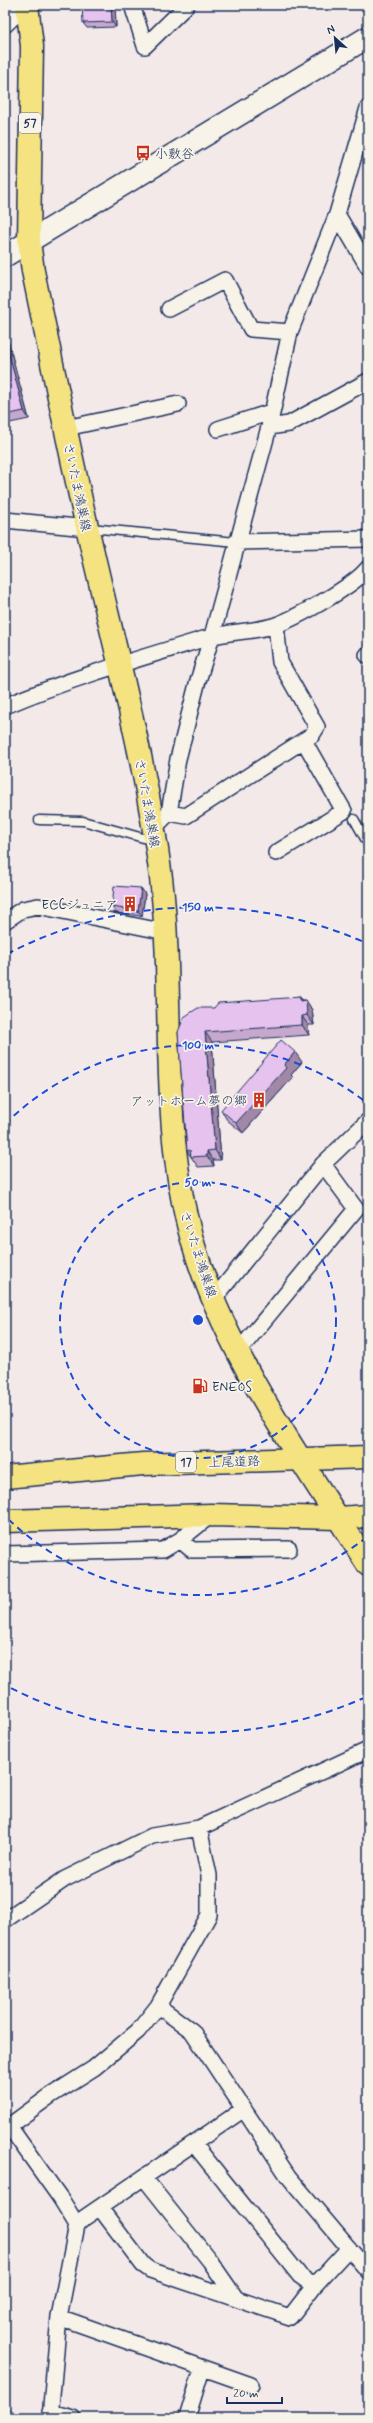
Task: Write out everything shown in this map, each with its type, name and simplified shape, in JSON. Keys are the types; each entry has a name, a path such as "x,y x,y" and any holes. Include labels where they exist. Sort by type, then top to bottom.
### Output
{"main road":[{"name":"さいたま鴻巣線","path":"27,5 32,46 29,241 33,271 87,528 119,665 154,835 166,932 172,1122 178,1187 196,1255 213,1300 238,1352 300,1459 368,1565"},
{"name":"上尾道路","path":"5,1477 144,1464 368,1457"},
{"path":"5,1521 211,1514 339,1518 368,1516"}],"street":[{"path":"5,26 27,5"},
{"path":"132,5 145,46 187,5"},
{"path":"5,256 368,37"},
{"path":"154,835 169,814 186,729 197,684 212,636 270,420 290,332 337,214 368,108"},
{"path":"337,214 368,268"},
{"path":"169,309 224,280 251,329 290,332"},
{"path":"218,429 270,420 289,424 368,381"},
{"path":"66,428 178,404"},
{"path":"5,520 87,528"},
{"path":"236,542 368,539"},
{"path":"5,706 29,695 212,636 276,625 338,593 363,575 368,568"},
{"path":"169,814 186,816 304,741 312,735 317,727 280,662 276,625"},
{"path":"276,854 344,811 304,741"},
{"path":"5,921 23,909 38,906 166,932"},
{"path":"213,1300 323,1164 368,1121"},
{"path":"238,1352 356,1209 323,1164"},
{"path":"5,1554 163,1550 180,1540 211,1514"},
{"path":"180,1540 192,1550 289,1550"},
{"path":"5,1920 65,1879 152,1836 199,1828 368,1750"},
{"path":"77,2225 61,2199 7,2123 94,2068 138,2030 158,2006 209,1915 209,1875 199,1828"},
{"path":"158,2006 192,2031 288,2176 368,2271"},
{"path":"73,2418 50,2415 59,2317 77,2225 84,2218 145,2179 244,2110"},
{"path":"194,2144 300,2276 314,2286"},
{"path":"145,2179 210,2261 235,2297"},
{"path":"100,2208 143,2265 150,2270 235,2297 290,2317 314,2286 349,2248"},
{"path":"59,2317 202,2369 251,2385"},
{"path":"188,2418 202,2369"}],"lane":[{"path":"87,528 236,542"},
{"path":"354,819 368,844"},
{"path":"39,820 83,821 154,835"}],"building":[{"path":"82,5 111,5 112,22 83,23"},
{"path":"5,340 24,411 5,415"},
{"path":"114,886 141,888 138,911 112,907"},
{"path":"300,997 300,1001 306,1000 307,1015 302,1016 302,1025 205,1032 215,1150 207,1151 207,1156 191,1157 190,1150 187,1151 178,1032 184,1017 198,1008 214,1008 218,1003"},
{"path":"281,1040 295,1052 284,1065 286,1068 236,1123 221,1110"}],"place":[{"name":"小敷谷","path":"143,153"},
{"name":"ECCジュニア","path":"130,904"},
{"name":"アットホーム夢の郷","path":"259,1100"},
{"name":"ENEOS","path":"200,1386"}]}
